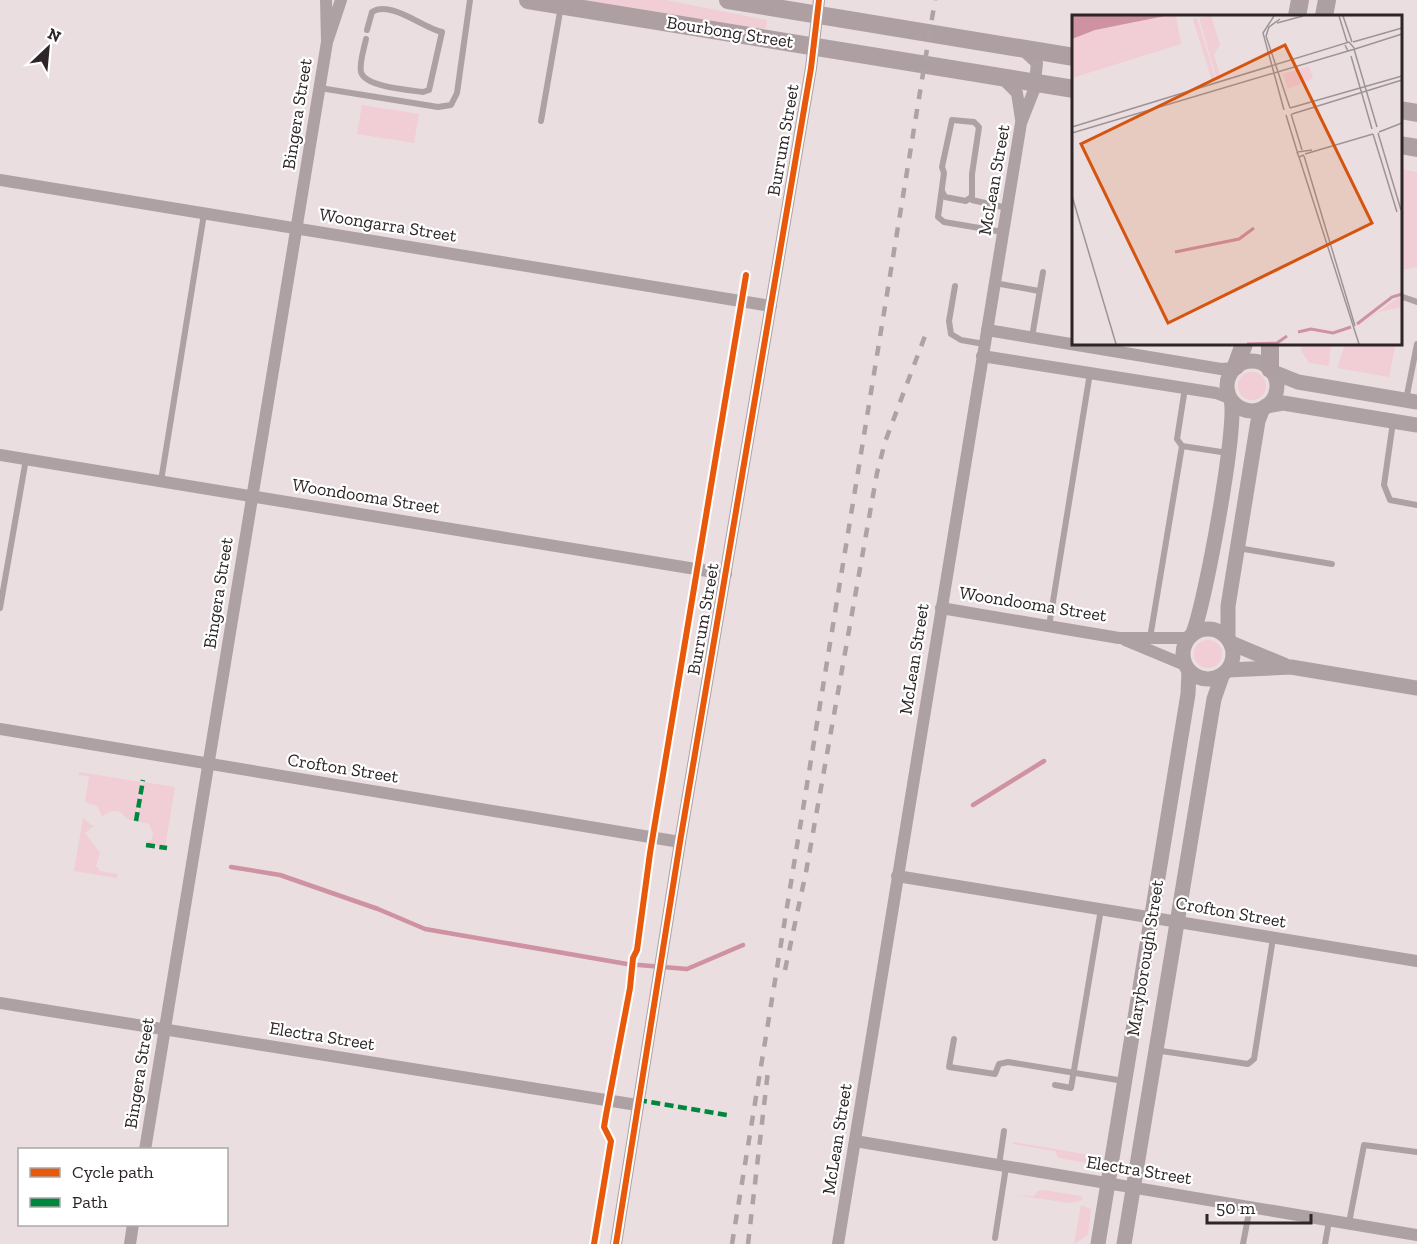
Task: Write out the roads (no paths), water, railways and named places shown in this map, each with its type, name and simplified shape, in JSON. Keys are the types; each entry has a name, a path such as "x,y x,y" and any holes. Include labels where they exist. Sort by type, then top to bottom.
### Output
{"main road":[{"name":"Bourbong Street","path":"528,0 1072,88"},
{"name":"Bourbong Street","path":"728,0 818,7 1019,49 1072,57"},
{"path":"1297,15 1300,0"},
{"path":"1324,15 1327,0"},
{"path":"1402,110 1417,113"},
{"path":"1402,146 1417,148"},
{"path":"1235,367 1244,345"},
{"path":"1270,345 1268,355 1272,371"}],"street":[{"name":"Bingera Street","path":"326,0 327,42"},
{"name":"Bingera Street","path":"145,1148 327,42 341,0"},
{"name":"Burrum Street","path":"616,1244 680,842 814,46 818,7"},
{"path":"1019,49 1028,53 1037,63 1035,82"},
{"path":"992,75 1014,87 1019,102 1021,123"},
{"name":"McLean Street","path":"838,1244 1021,123 1035,82"},
{"name":"Woongarra Street","path":"0,180 771,306"},
{"path":"987,330 1072,344"},
{"path":"1079,345 1221,369 1250,361 1289,380 1412,401"},
{"path":"983,350 1090,373 1185,388 1230,399 1249,411 1283,402 1417,425"},
{"path":"1235,367 1227,382 1234,415 1203,604 1182,651 1187,668 1208,680 1225,673 1291,667 1417,687"},
{"path":"1225,673 1234,657 1230,640 1228,606 1258,421 1275,394 1276,379 1272,371"},
{"path":"1324,409 1328,387"},
{"name":"Woondooma Street","path":"0,455 726,574"},
{"name":"Woondooma Street","path":"941,608 1119,638 1191,635"},
{"path":"1191,635 1208,628 1215,629 1230,640 1291,667"},
{"name":"Woondooma Street","path":"1119,638 1187,668"},
{"name":"Maryborough Street","path":"1098,1244 1188,694 1187,668"},
{"name":"Maryborough Street","path":"1124,1244 1214,699 1225,673"},
{"name":"Crofton Street","path":"0,729 680,842"},
{"name":"Crofton Street","path":"897,876 1417,962"},
{"name":"Electra Street","path":"0,1003 637,1106"},
{"name":"Electra Street","path":"855,1141 1417,1235"},
{"path":"130,1244 133,1226"}],"lane":[{"path":"320,88 438,107 451,105 457,93 470,0"},
{"path":"541,122 561,5"},
{"path":"366,39 361,69 362,76 369,82 426,92 431,89 442,32 426,27 407,13 381,8 372,12 367,30"},
{"path":"942,190 947,197 966,201 971,196 979,129 974,122 954,119 950,122 938,214 941,221 1003,232"},
{"path":"971,196 975,202 1007,208"},
{"path":"161,482 204,214"},
{"path":"1032,337 1043,272"},
{"path":"994,283 1039,291"},
{"path":"955,286 949,321 951,334 983,350"},
{"path":"1402,296 1417,302"},
{"path":"1412,401 1417,344"},
{"path":"1049,626 1090,373"},
{"path":"1150,638 1182,446 1177,439 1185,388"},
{"path":"1393,421 1383,489 1390,500 1417,505"},
{"path":"1182,446 1228,453"},
{"path":"0,608 26,459"},
{"path":"1238,548 1332,564"},
{"path":"1054,1085 1071,1088 1101,909"},
{"path":"1155,1050 1248,1064 1254,1059 1273,938"},
{"path":"954,1039 950,1067 995,1074 997,1067 1005,1062 1125,1081"},
{"path":"995,1238 1003,1166 1004,1131"},
{"path":"1349,1223 1364,1145 1417,1152"},
{"path":"1243,1244 1247,1233 1250,1207"},
{"path":"1325,1244 1329,1220"},
{"path":"1247,1233 1250,1244"}],"waterway":[{"path":"973,805 1044,761"},
{"path":"231,867 280,875 378,909 425,929 627,964 687,969 743,945"}],"railway":[{"path":"732,1244 935,0"},
{"path":"785,970 806,872 877,473 885,442 928,328"},
{"path":"748,1244 768,1071"}]}
